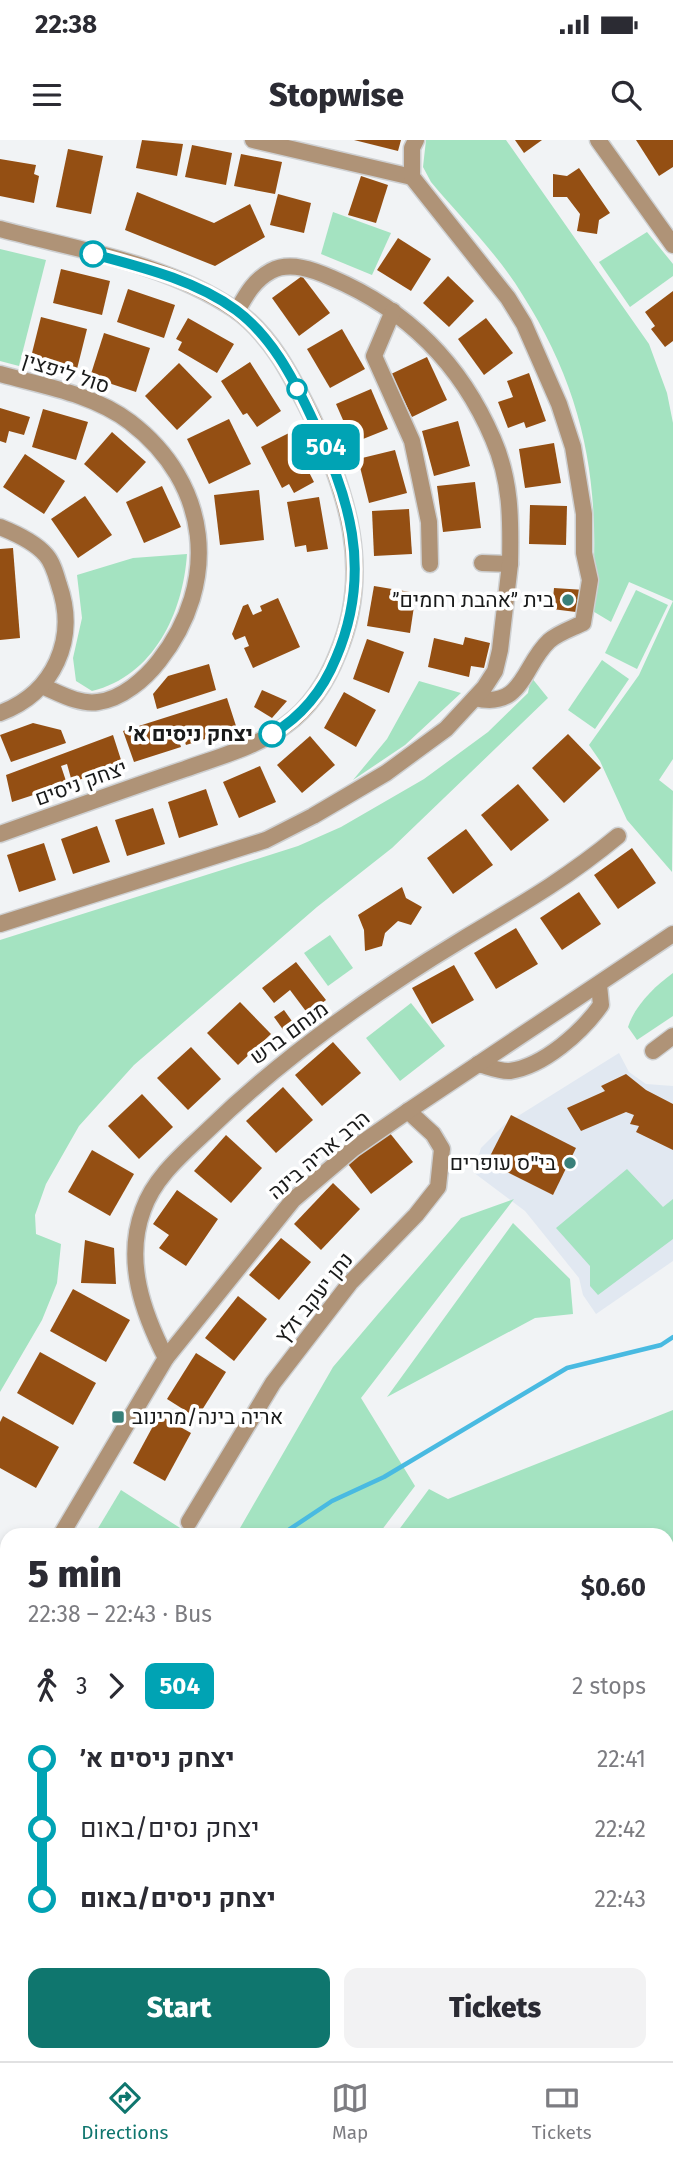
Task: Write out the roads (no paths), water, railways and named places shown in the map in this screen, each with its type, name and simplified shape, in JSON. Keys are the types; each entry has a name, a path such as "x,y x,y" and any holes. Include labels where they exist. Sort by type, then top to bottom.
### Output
{"street":[{"path":"253,140 412,177"},
{"path":"416,140 412,148 412,177 508,298 524,324 543,365 573,447 584,514 584,553 590,580 583,623 550,640 514,690 491,702 475,698"},
{"path":"598,140 673,245"},
{"name":"יצחק ניסים","path":"0,229 135,265 199,289 237,311 273,348 287,370 332,460 343,489 351,524 357,575 349,623 330,672 304,709 286,726 262,740 0,834"},
{"path":"0,924 266,840 313,816 386,773 446,729 475,698 495,671 510,564 509,488 493,438 477,406 439,350 412,324 393,311 352,286 315,270 282,267 258,280 237,311"},
{"path":"393,311 374,356 412,440 429,522 430,564"},
{"name":"סול ליפצין","path":"0,374 91,400 127,420 160,449 174,468 193,506 197,523 200,559 189,606 169,648 152,669 136,685 98,702 78,700 42,686"},
{"path":"0,527 34,544 47,556 65,601 67,621 56,666 42,686 29,700 0,713"},
{"path":"482,564 510,564"},
{"name":"מנחם ברש","path":"166,1358 147,1321 136,1267 142,1212 165,1172 257,1082 311,1040 442,952 560,882 618,836"},
{"name":"הרב אריה בינה","path":"65,1528 166,1358 293,1200 353,1149 673,934"},
{"path":"478,1064 508,1072 536,1062 587,1025 601,1005 599,985"},
{"path":"653,1051 673,1037"},
{"name":"נתן יעקב זלץ","path":"189,1522 273,1383 350,1283 416,1215 438,1187 442,1149 433,1134 408,1111"}],"waterway":[{"path":"292,1528 332,1501 384,1477 567,1368 661,1345 673,1337"}],"place":[{"name":"בית ״אהבת רחמים״","path":"568,600"},
{"name":"יצחק ניסים א׳","path":"272,734"},
{"name":"בי\"ס עופרים","path":"570,1163"},
{"name":"אריה בינה/מרינוב","path":"118,1417"}]}
